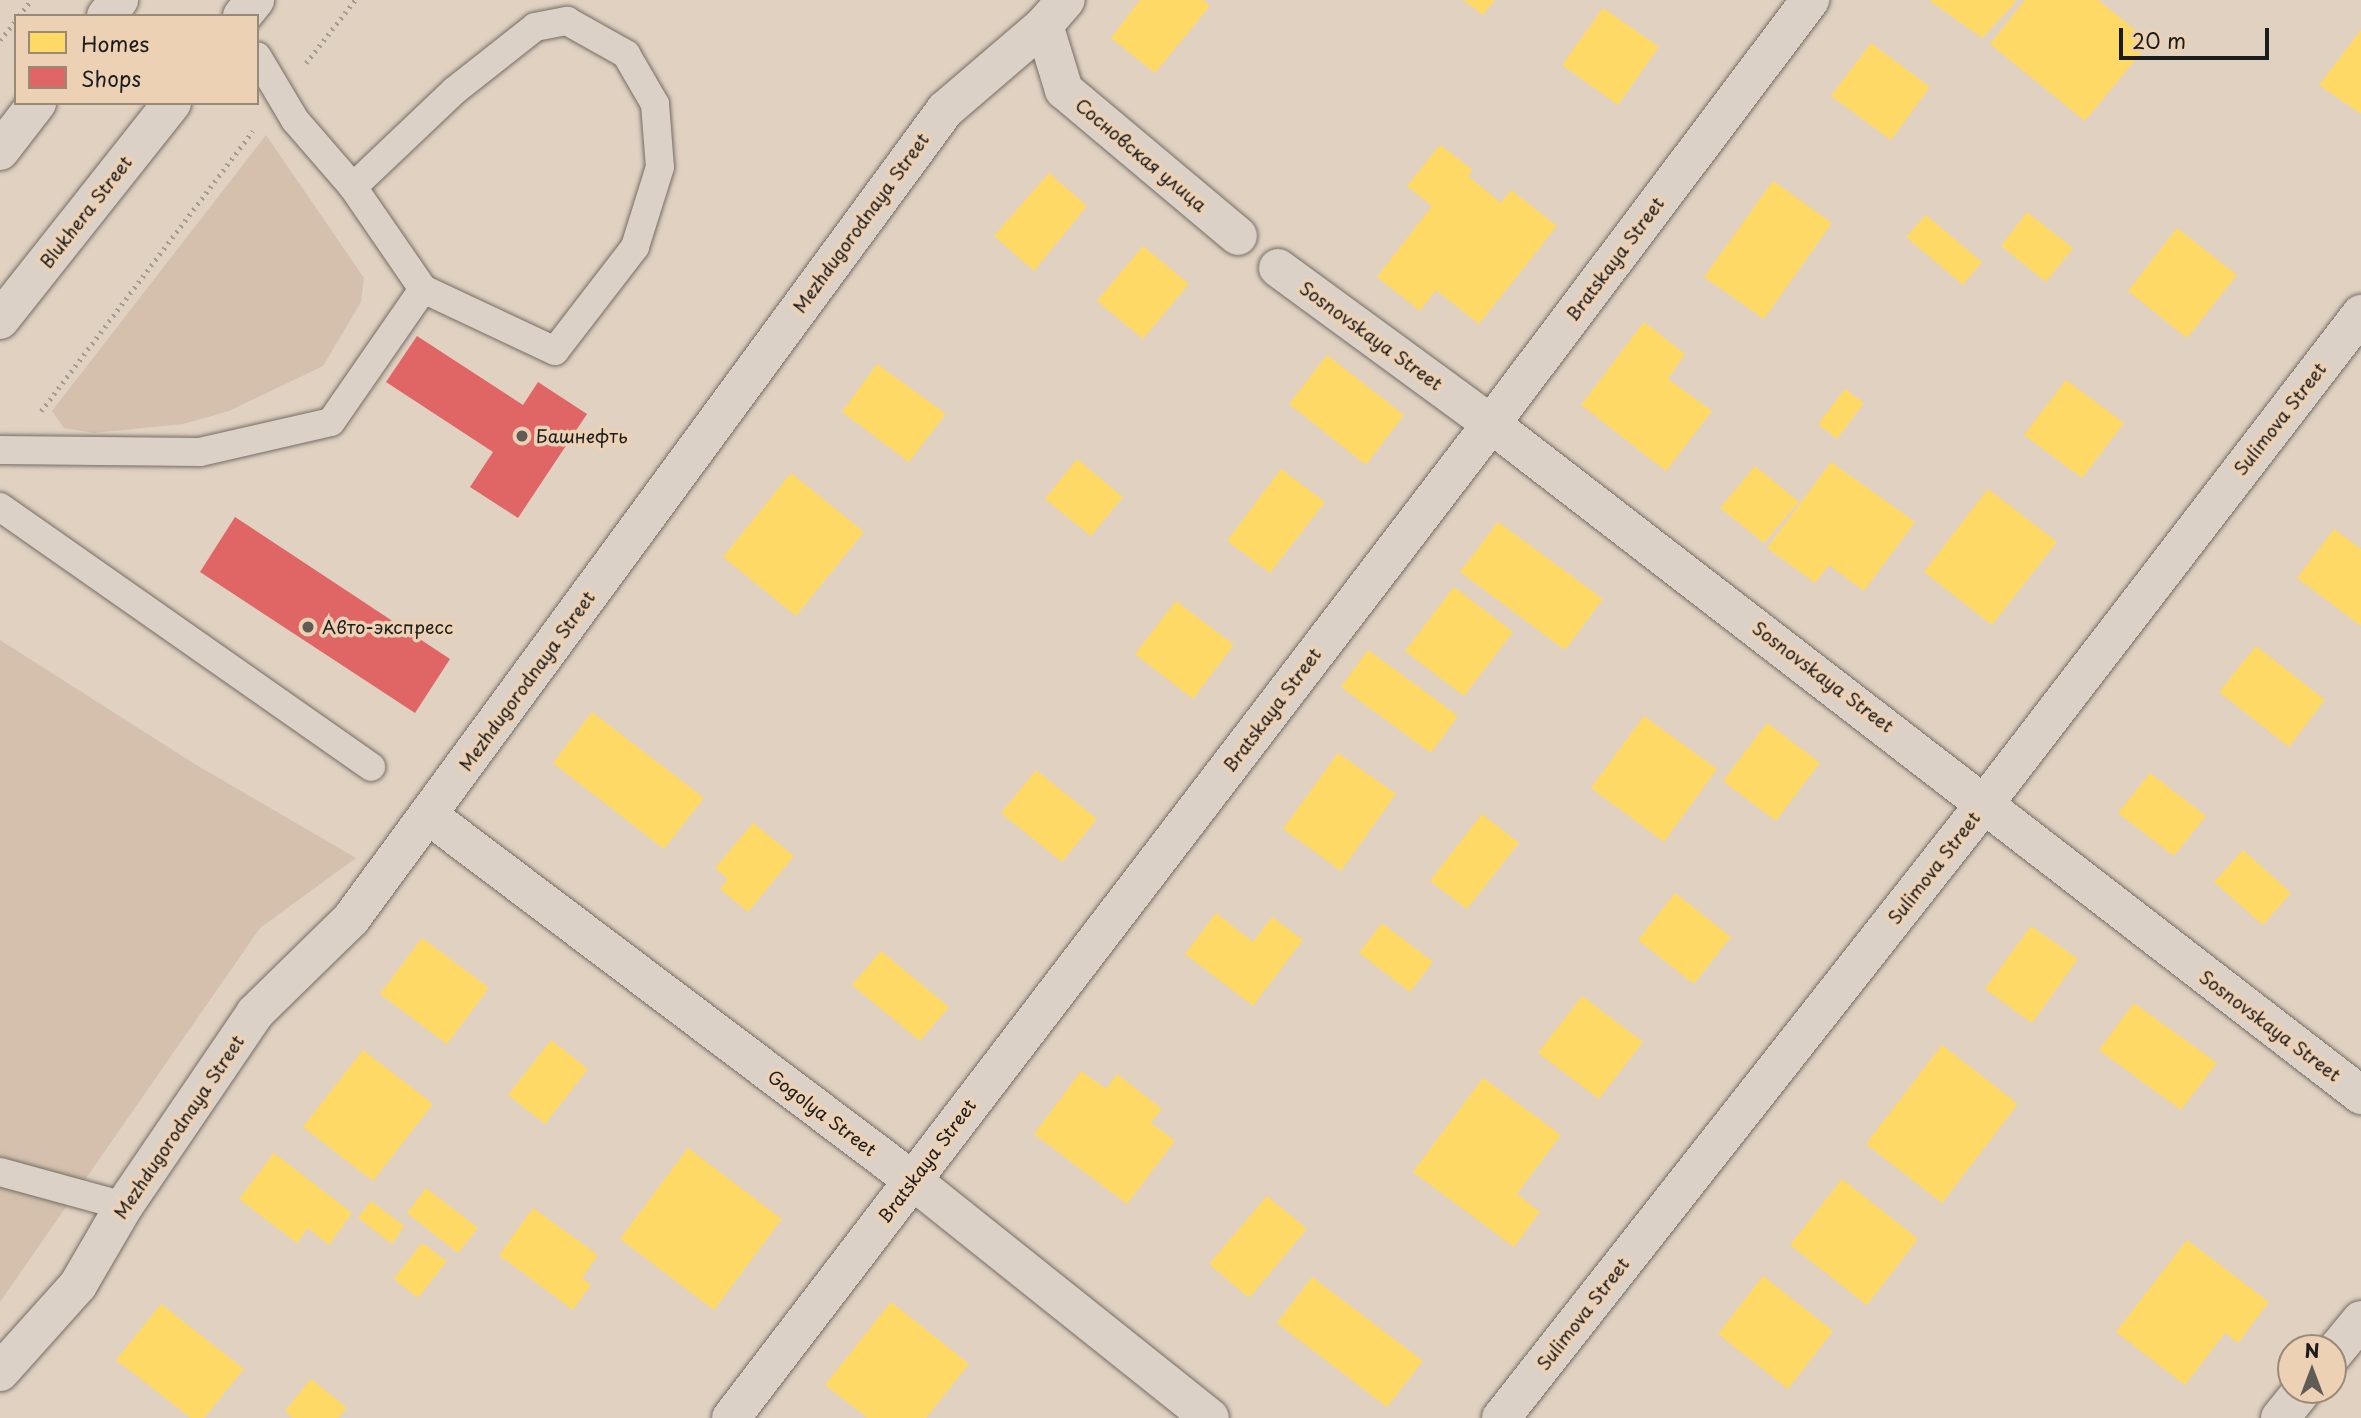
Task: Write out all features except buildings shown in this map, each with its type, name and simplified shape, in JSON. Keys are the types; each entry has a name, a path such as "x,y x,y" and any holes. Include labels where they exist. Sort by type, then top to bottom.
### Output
{"street":[{"name":"Bratskaya Street","path":"731,1418 1491,424 1810,0"},
{"name":"Сосновская улица","path":"1055,13 1064,90 1238,236"},
{"name":"Mezhdugorodnaya Street","path":"0,1372 78,1284 124,1206 255,1013 351,919 945,110 1055,13"},
{"path":"0,151 35,105"},
{"name":"Blukhera Street","path":"0,320 170,105"},
{"name":"Sosnovskaya Street","path":"1278,268 1491,424 1934,762 1982,807 2361,1095"},
{"name":"Sulimova Street","path":"1501,1418 1982,807 2361,314"},
{"name":"Gogolya Street","path":"428,815 912,1180 1210,1418"},
{"path":"2347,1337 2361,1320"},
{"path":"2280,1418 2292,1404"}],"lane":[{"path":"259,59 295,120 353,187 423,289 555,351 635,247 660,167 655,104 626,54 567,21 535,27 454,91 353,187"},
{"path":"6,450 200,452 331,422 423,289"},
{"path":"0,507 371,767"},
{"path":"0,1172 124,1206"}],"path":[{"path":"20,14 31,0"},
{"path":"6,450 355,0"},
{"path":"0,40 14,22"}],"shaded area":[{"path":"266,135 364,278 361,302 323,366 229,411 183,424 93,433 64,428 52,411"},
{"path":"0,640 193,763 356,858 260,928 0,1302"}],"place":[{"name":"Башнефть","path":"522,436"},
{"name":"Авто-экспресс","path":"308,627"}]}
